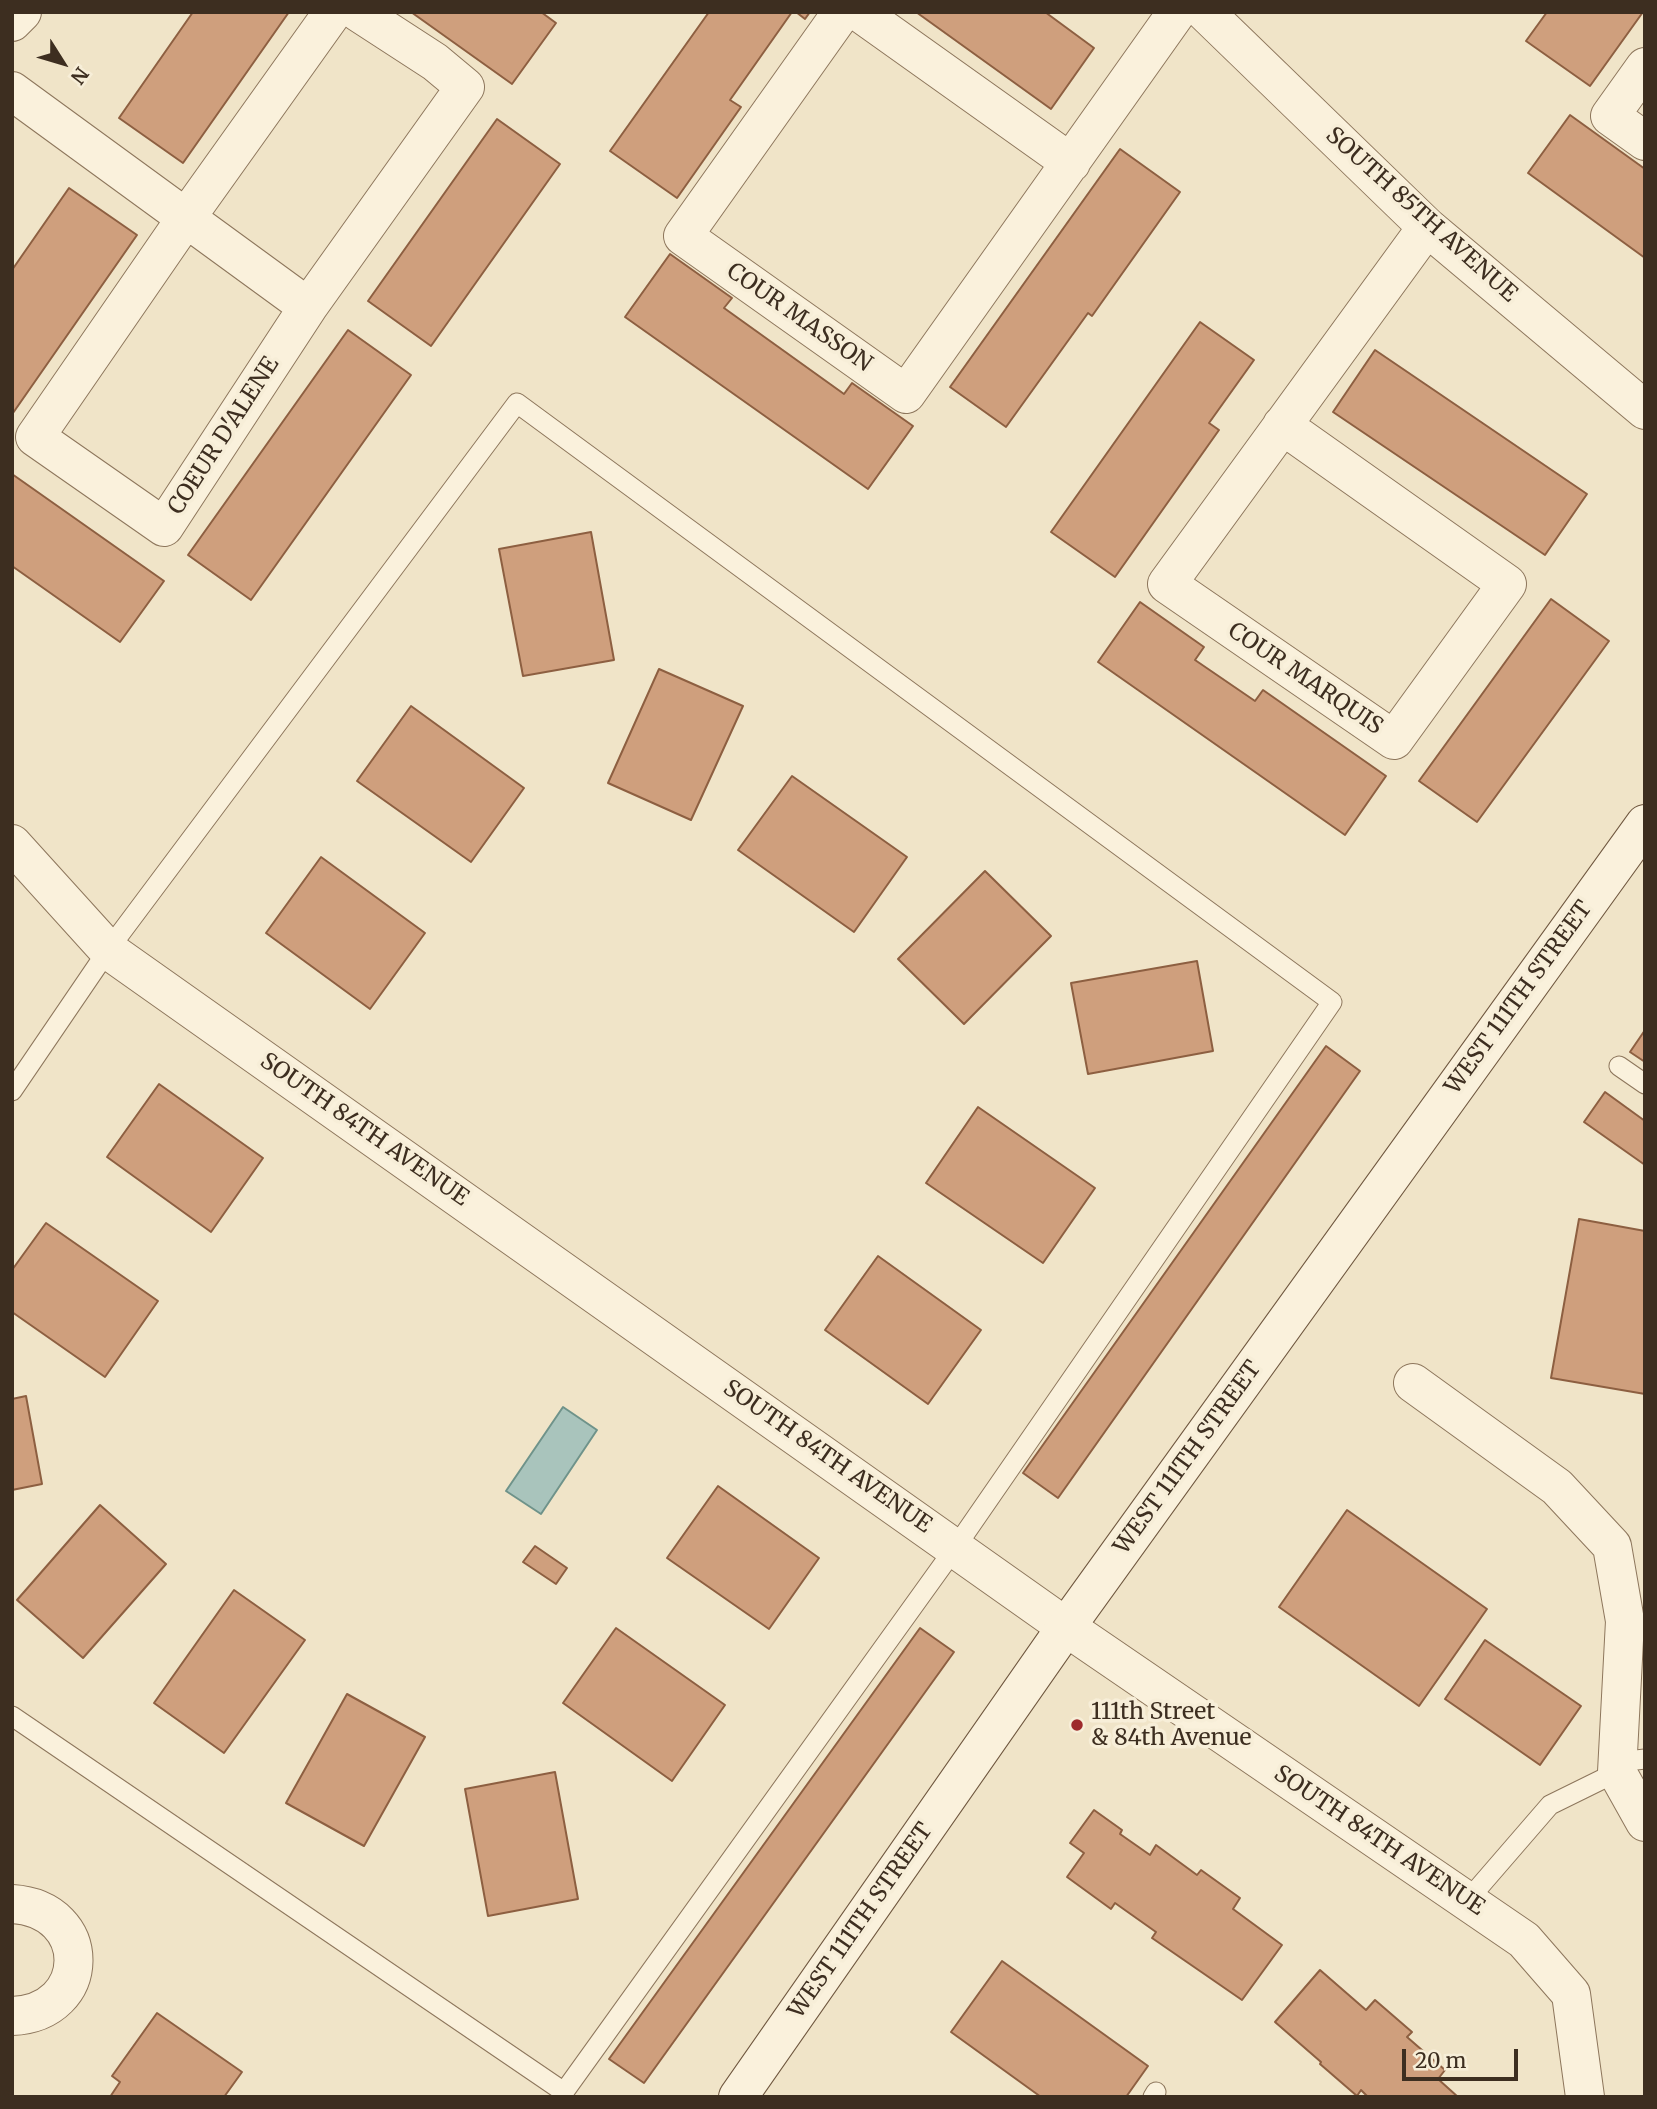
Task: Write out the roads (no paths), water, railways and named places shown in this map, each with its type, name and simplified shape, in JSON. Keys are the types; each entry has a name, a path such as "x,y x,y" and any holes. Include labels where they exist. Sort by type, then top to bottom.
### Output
{"street":[{"path":"12,22 22,12"},
{"name":"COEUR D'ALENE","path":"333,12 35,437 164,527 308,307 465,86 435,62 358,12"},
{"name":"COUR MASSON","path":"842,12 683,236 906,394 1177,12"},
{"path":"859,12 1070,163"},
{"name":"SOUTH 85TH AVENUE","path":"1205,12 1427,227 1645,410"},
{"path":"1645,67 1610,116 1645,141"},
{"path":"12,92 308,307"},
{"name":"COUR MARQUIS","path":"1282,425 1507,584 1394,740 1167,584 1282,425 1427,227"},
{"name":"WEST 111TH STREET","path":"738,2097 1066,1627 1645,824"},
{"name":"SOUTH 84TH AVENUE","path":"12,844 108,950 1066,1627 1524,1940 1571,1994 1585,2097"},
{"path":"1413,1383 1558,1487 1612,1546 1625,1621 1627,1764 1645,1822"},
{"path":"12,1904 31,1905 48,1913 62,1925 71,1942 74,1960 71,1979 61,1995 47,2008 29,2015 12,2016"}],"lane":[{"path":"12,1091 108,950 517,403 1332,1002 956,1548 564,2092 12,1716"},
{"path":"1619,1066 1645,1084"},
{"path":"1467,1901 1550,1805 1627,1764"}],"water":[{"path":"563,1407 597,1430 541,1514 506,1491"}],"place":[{"name":"111th Street & 84th Avenue","path":"1077,1725"}]}
